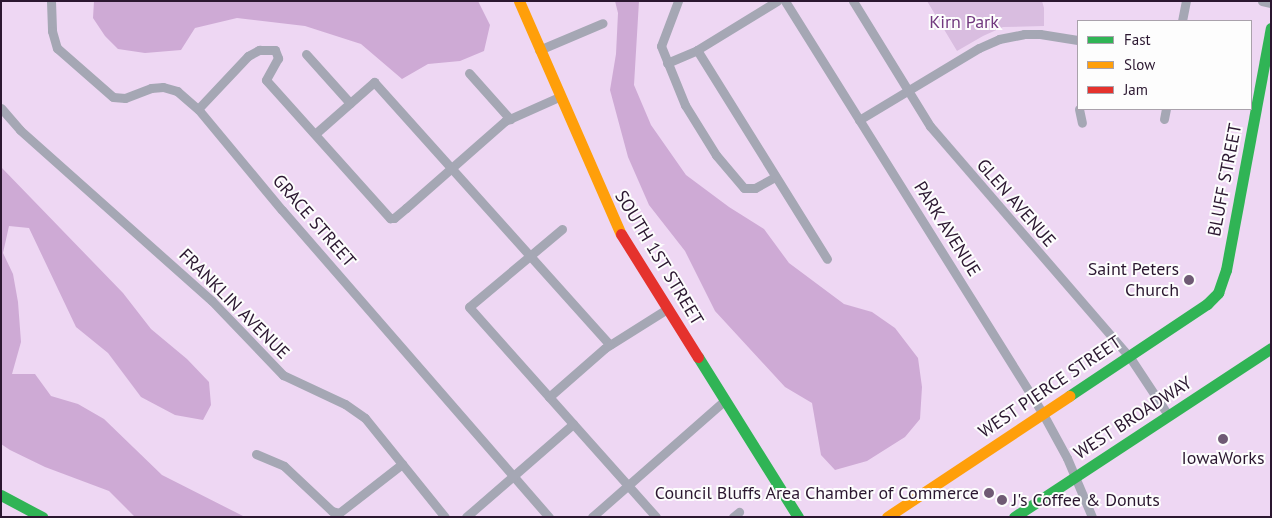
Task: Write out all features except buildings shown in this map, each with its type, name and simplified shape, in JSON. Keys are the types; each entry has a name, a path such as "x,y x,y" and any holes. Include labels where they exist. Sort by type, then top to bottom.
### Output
{"main road":[{"name":"SOUTH 1ST STREET","path":"519,1 608,211 667,309 798,517"},
{"name":"BLUFF STREET","path":"1224,279 1271,28"},
{"name":"WEST PIERCE STREET","path":"887,517 1213,299 1224,279"},
{"name":"WEST BROADWAY","path":"1014,517 1271,348"},
{"path":"1,495 42,517"}],"street":[{"name":"GRACE STREET","path":"51,1 52,31 57,48 113,97 125,98 151,88 163,87 177,90 198,109 549,517"},
{"path":"678,1 661,46 666,63 684,105 699,130 739,183 750,189 775,177"},
{"path":"666,63 697,50 777,1"},
{"name":"PARK AVENUE","path":"785,1 1043,414 1068,458 1074,477 1092,517"},
{"name":"GLEN AVENUE","path":"853,1 933,130 1128,357 1168,415"},
{"path":"1182,20 1186,1"},
{"path":"1262,1 1271,3"},
{"path":"540,50 603,23"},
{"path":"859,120 979,48 1000,39 1024,34 1040,34 1077,40"},
{"path":"198,109 248,56 259,50 272,48 278,54 276,64 266,80 390,218 394,218 510,118 559,96"},
{"path":"697,50 827,259"},
{"path":"306,54 350,103"},
{"path":"469,73 510,118"},
{"path":"315,134 374,82 610,345"},
{"name":"FRANKLIN AVENUE","path":"1,108 20,130 212,301 276,368 294,382 356,411 445,517"},
{"path":"1079,110 1082,123"},
{"path":"1164,120 1166,110"},
{"path":"562,228 469,307 656,517"},
{"path":"549,396 610,345 667,309"},
{"path":"592,517 725,400"},
{"path":"466,517 573,424"},
{"path":"256,454 284,466 332,511 343,512 402,464"}],"green space":[{"name":"Kirn Park","path":"927,1 1042,1 1044,26 1003,27 957,51"}],"shaded area":[{"path":"94,1 478,1 490,25 484,51 460,61 428,64 402,79 361,44 305,26 237,18 195,28 181,50 145,53 118,49 105,36 93,18"},
{"path":"615,1 639,1 634,85 651,125 686,175 729,207 764,229 789,263 844,304 872,312 895,328 918,358 922,387 920,419 905,437 867,461 835,470 821,455 812,403 785,387 715,311 685,251 649,205 628,157 610,90 616,54 618,13"},
{"path":"1,167 123,293 151,329 187,359 209,382 211,405 203,420 175,415 141,397 108,353 76,327 29,228 9,226 3,253 13,274 18,302 21,342 12,374 35,374 51,396 78,404 104,419 162,475 245,517 135,517 109,491 45,467 1,444"}],"traffic: fast":[{"path":"1069,396 1207,304 1218,293 1226,270 1271,28"},
{"path":"1014,517 1271,348"},
{"path":"698,357 798,517"},
{"path":"1,495 42,517"}],"traffic: slow":[{"path":"519,1 621,234"},
{"path":"887,517 1069,396"}],"traffic: jam":[{"path":"621,234 698,357"}],"place":[{"name":"Saint Peters Church","path":"1189,280"},
{"name":"IowaWorks","path":"1223,439"},
{"name":"Council Bluffs Area Chamber of Commerce","path":"989,493"},
{"name":"J's Coffee & Donuts","path":"1002,500"}]}
